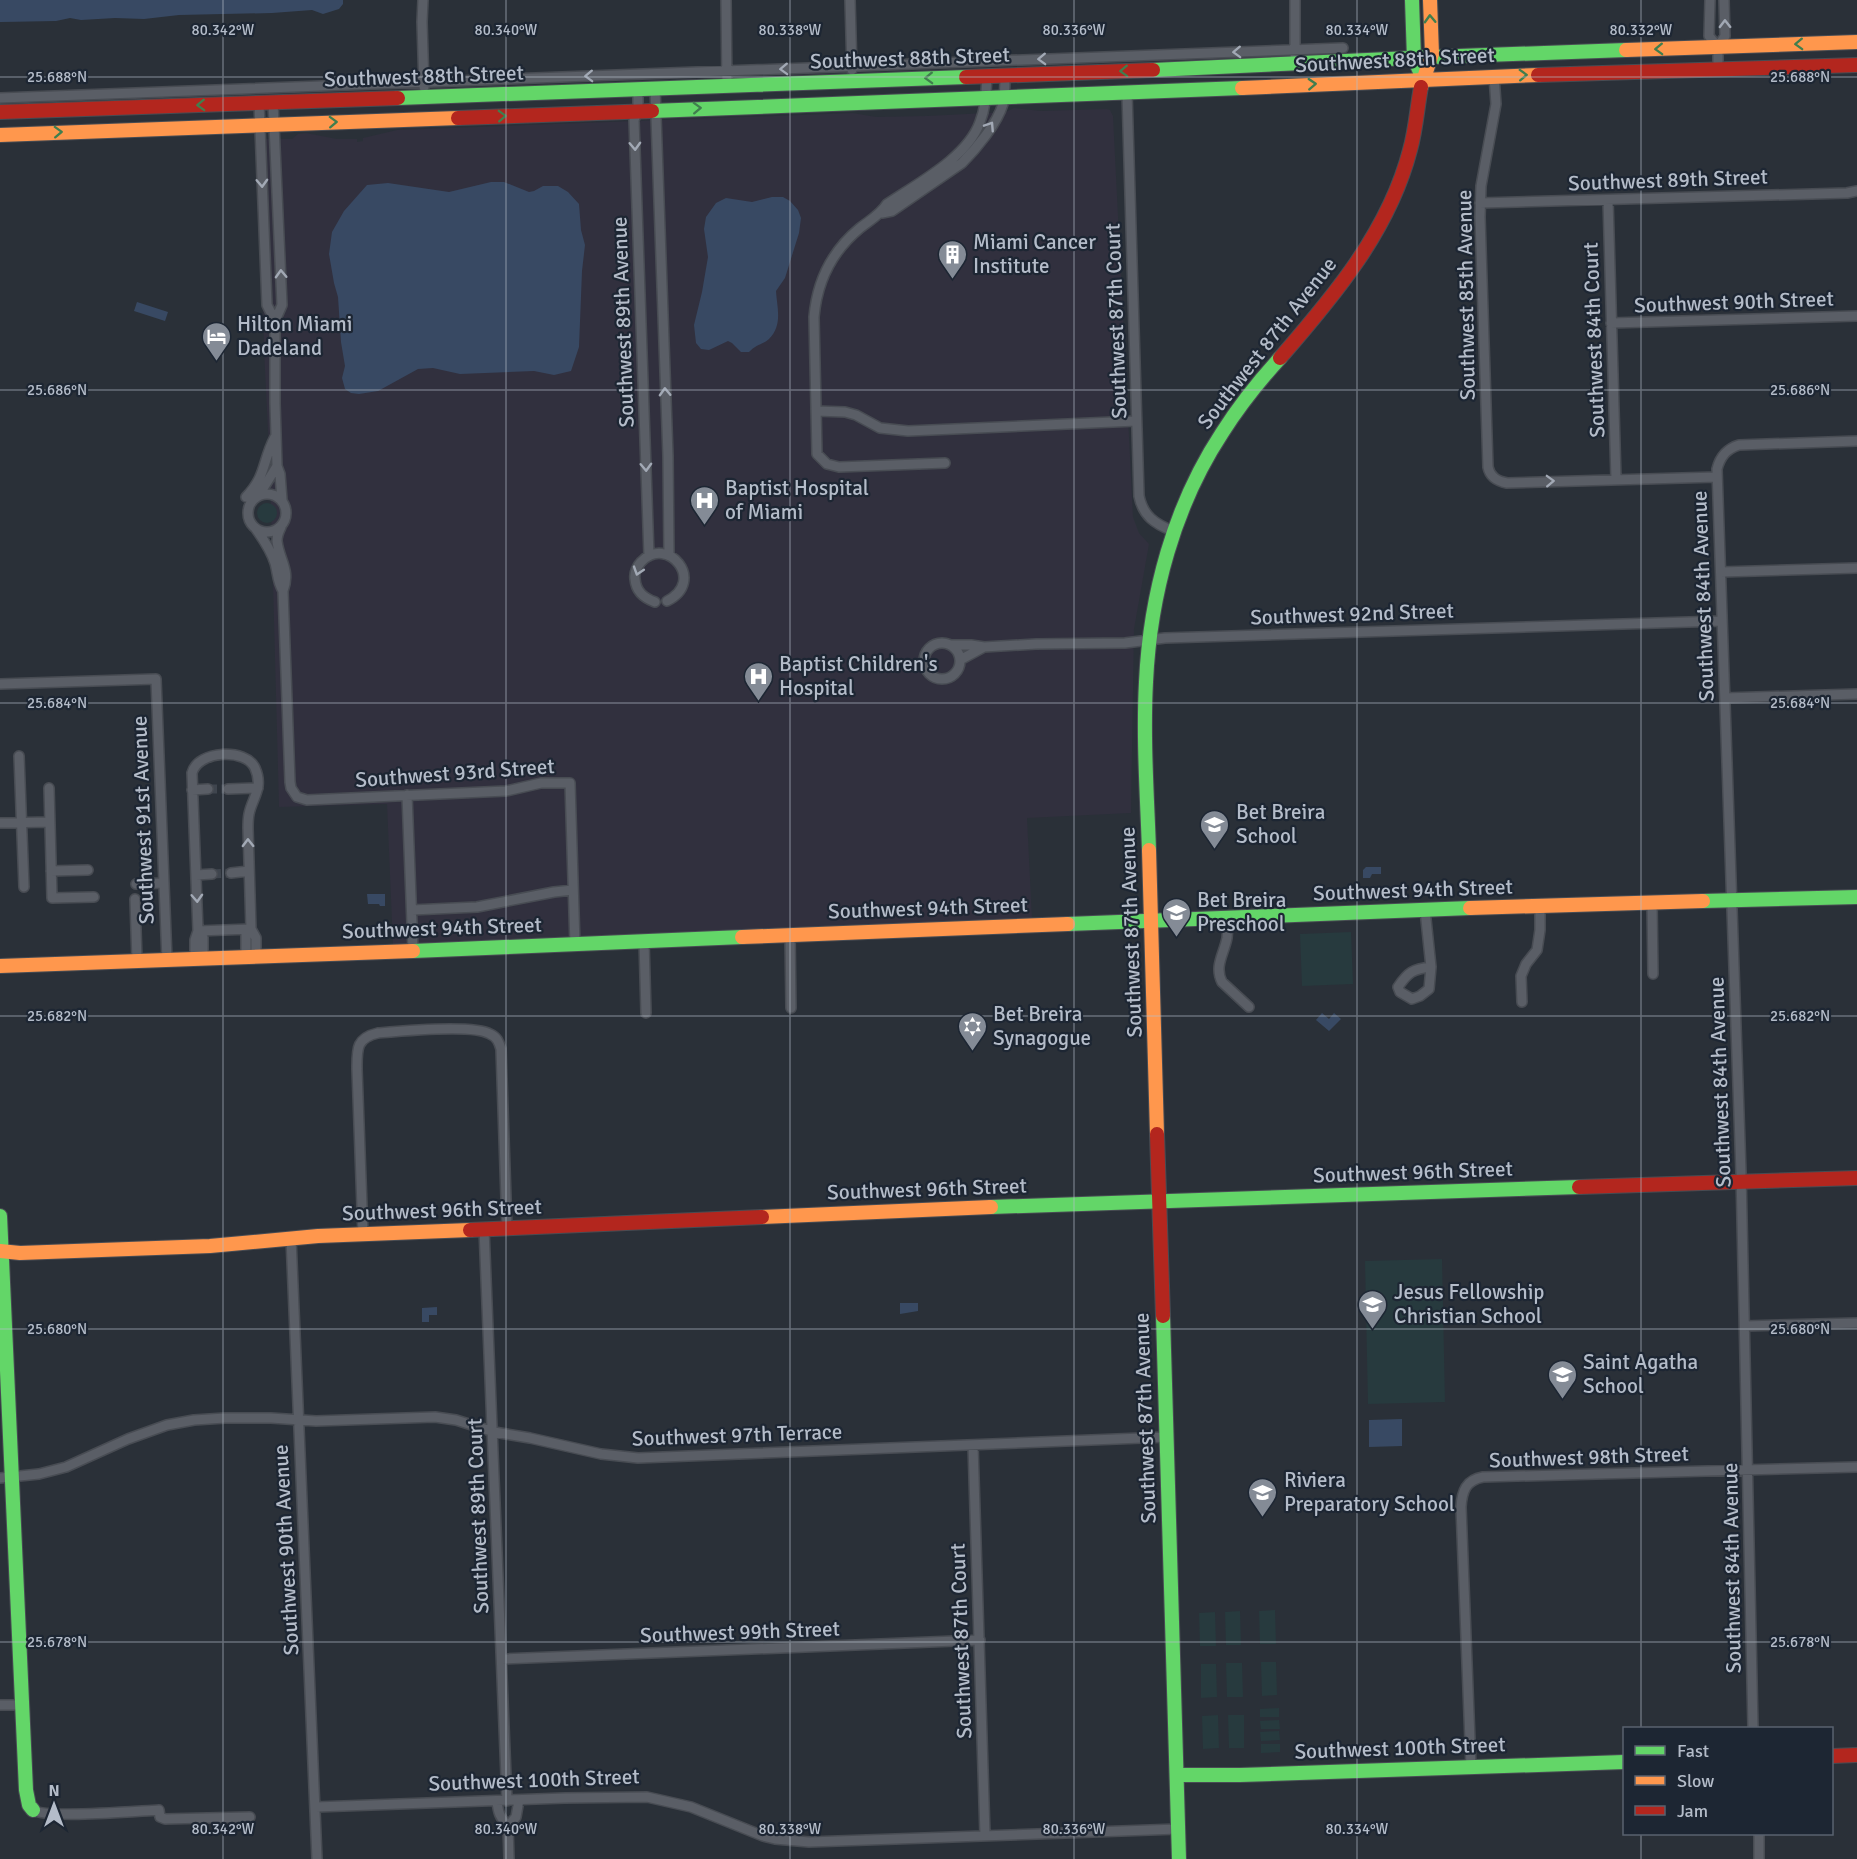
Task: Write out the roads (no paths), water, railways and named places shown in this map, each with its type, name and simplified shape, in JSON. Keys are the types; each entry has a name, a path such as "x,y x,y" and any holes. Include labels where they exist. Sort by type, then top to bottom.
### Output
{"main road":[{"path":"1412,0 1414,58 1423,79"},
{"name":"Southwest 87th Avenue","path":"1179,1859 1145,699 1148,640 1158,583 1173,531 1195,480 1226,426 1247,396 1337,290 1380,223 1398,185 1410,149 1423,79 1432,57 1430,0"},
{"name":"Southwest 88th Street","path":"0,112 987,76 1295,56 1414,58 1857,42"},
{"name":"Southwest 88th Street","path":"0,135 1127,93 1494,76 1857,65"},
{"path":"853,81 854,103"},
{"path":"424,97 435,112 444,118"},
{"name":"Southwest 94th Street","path":"0,966 575,945 1227,917 1857,897"},
{"name":"Southwest 96th Street","path":"1,1251 20,1253 210,1246 291,1238 1160,1201 1857,1178"},
{"path":"0,1216 6,1477 26,1790 29,1805 33,1809"},
{"path":"1833,1756 1857,1755"},
{"name":"Southwest 100th Street","path":"1177,1775 1240,1775 1623,1762"}],"street":[{"path":"423,0 424,97"},
{"path":"726,0 727,86"},
{"path":"850,0 853,81"},
{"path":"1295,0 1295,56"},
{"path":"1710,0 1709,36 1718,47"},
{"path":"1718,70 1718,47 1725,36 1724,0"},
{"name":"Southwest 88th Street","path":"0,98 727,70 1295,56 1343,48"},
{"path":"945,463 832,466 823,461 818,454 816,411 814,317 816,299 821,280 845,242 861,227 882,213 892,211 962,163 974,150 999,112 1004,97 1005,75"},
{"path":"882,213 887,204 950,161 965,147 977,129 983,112 987,76"},
{"name":"Southwest 85th Avenue","path":"1494,76 1495,108 1482,178 1480,203 1488,467 1493,477 1508,483 1616,479"},
{"name":"Southwest 89th Avenue","path":"655,88 669,555"},
{"name":"Southwest 89th Avenue","path":"638,89 639,110 634,120 649,556"},
{"name":"Southwest 87th Court","path":"1127,93 1139,496 1145,513 1153,521 1173,531"},
{"path":"266,103 274,124 282,305 275,321 276,435 282,500 286,509 277,541 286,575 283,591"},
{"path":"266,103 260,125 267,305 275,321"},
{"name":"Southwest 89th Street","path":"1480,203 1857,191"},
{"name":"Southwest 84th Court","path":"1608,200 1616,479"},
{"name":"Southwest 90th Street","path":"1611,323 1857,316"},
{"path":"816,411 845,412 856,415 880,428 909,431 1137,421"},
{"path":"246,497 260,480 270,446 276,435"},
{"name":"Southwest 84th Avenue","path":"1753,1727 1741,1182 1717,477 1721,456 1739,445 1857,441"},
{"path":"278,466 259,495 250,503 247,512 249,522 271,553 278,574 278,582 283,591"},
{"path":"1616,479 1717,477"},
{"path":"259,495 269,494 282,500"},
{"path":"256,529 269,532 281,527"},
{"path":"655,602 642,595 635,581 635,573 638,566 649,556 656,554 669,555 676,560 684,575 680,591 667,601"},
{"path":"1721,572 1857,568"},
{"name":"Southwest 93rd Street","path":"283,591 290,782 297,797 307,800 506,791 541,783 570,783 573,890"},
{"name":"Southwest 92nd Street","path":"950,645 984,647 1125,643 1165,638 1722,621"},
{"path":"938,643 950,645 955,649 960,660 957,671 948,678 937,679 927,673 923,662 927,650 938,643"},
{"name":"Southwest 92nd Street","path":"960,660 984,647"},
{"name":"Southwest 91st Avenue","path":"0,684 156,679 167,960"},
{"path":"1725,698 1857,694"},
{"path":"199,959 203,937 198,931 192,773 195,764 206,757 220,755 238,756 249,760 257,772 257,795 249,815 251,929 256,938 251,957"},
{"path":"19,756 24,887"},
{"path":"49,788 52,898 94,897"},
{"path":"228,789 258,788"},
{"path":"192,790 208,789"},
{"path":"407,795 413,950"},
{"path":"0,823 50,822"},
{"path":"51,871 88,870"},
{"path":"231,873 249,871"},
{"path":"196,875 212,874"},
{"path":"136,884 164,883"},
{"path":"412,910 477,907 554,891 573,890 575,945"},
{"path":"135,899 138,961"},
{"path":"1652,903 1653,974"},
{"path":"1522,1002 1521,976 1526,964 1537,950 1540,907"},
{"path":"1425,910 1431,967"},
{"path":"1227,917 1227,938 1219,965 1220,977 1222,982 1249,1006"},
{"path":"198,931 251,929"},
{"path":"790,935 791,1008"},
{"path":"644,941 646,1013"},
{"path":"363,1235 357,1059 359,1044 366,1037 385,1033 468,1029 487,1032 494,1036 501,1049 507,1228"},
{"name":"Southwest 89th Court","path":"484,1229 494,1432 507,1801"},
{"name":"Southwest 90th Avenue","path":"291,1238 317,1859"},
{"path":"1744,1326 1857,1323"},
{"name":"Southwest 97th Terrace","path":"6,1477 39,1474 66,1467 154,1429 208,1419 271,1418 298,1421 435,1417 463,1422 494,1432 601,1454 638,1458 1167,1437"},
{"name":"Southwest 87th Court","path":"973,1445 985,1835"},
{"name":"Southwest 98th Street","path":"1471,1767 1461,1507 1462,1495 1470,1481 1483,1478 1857,1467"},
{"name":"Southwest 99th Street","path":"502,1659 980,1640"},
{"path":"0,1705 22,1704"},
{"name":"Southwest 100th Street","path":"316,1807 605,1797 659,1799 698,1809 763,1836 792,1841 838,1842 1178,1829"},
{"path":"508,1826 516,1817 519,1800"},
{"path":"497,1801 499,1814 508,1826 509,1859"},
{"path":"33,1809 42,1813 58,1814 159,1810 160,1817 165,1819 250,1816"},
{"path":"1759,1835 1759,1859"}],"water":[{"path":"0,0 343,0 343,4 339,9 323,14 312,10 179,15 144,19 81,20 70,18 56,21 0,22"},
{"path":"491,182 504,182 529,192 543,186 558,186 568,192 579,204 585,245 579,347 571,371 554,375 534,371 460,374 433,368 418,369 378,391 359,394 345,389 342,378 345,366 338,297 329,254 332,232 344,211 367,185 388,183 449,192"},
{"path":"783,197 790,201 798,210 801,218 799,233 785,278 776,291 778,322 776,328 769,339 749,352 741,352 728,341 709,350 701,349 696,343 694,325 708,257 704,229 706,217 716,203 726,198 752,202"},
{"path":"137,302 168,312 165,321 134,311"},
{"path":"1366,867 1381,867 1381,874 1372,874 1370,878 1363,878 1363,870"},
{"path":"367,894 385,894 385,906 368,904"},
{"path":"1322,1013 1329,1019 1334,1013 1341,1019 1329,1031 1316,1020"},
{"path":"900,1303 918,1303 918,1311 900,1314"},
{"path":"437,1307 437,1315 429,1315 429,1322 422,1322 422,1308"},
{"path":"1402,1419 1402,1446 1369,1447 1369,1420"}],"tunnel":[{"path":"208,789 228,789"},
{"path":"212,874 231,873"}],"place":[{"name":"Miami Cancer Institute","path":"952,280"},
{"name":"Hilton Miami Dadeland","path":"216,362"},
{"name":"Baptist Hospital of Miami","path":"704,526"},
{"name":"Baptist Children's Hospital","path":"758,702"},
{"name":"Bet Breira School","path":"1215,850"},
{"name":"Bet Breira Preschool","path":"1176,938"},
{"name":"Bet Breira Synagogue","path":"972,1052"},
{"name":"Jesus Fellowship Christian School","path":"1373,1330"},
{"name":"Saint Agatha School","path":"1562,1400"},
{"name":"Riviera Preparatory School","path":"1263,1518"}]}
